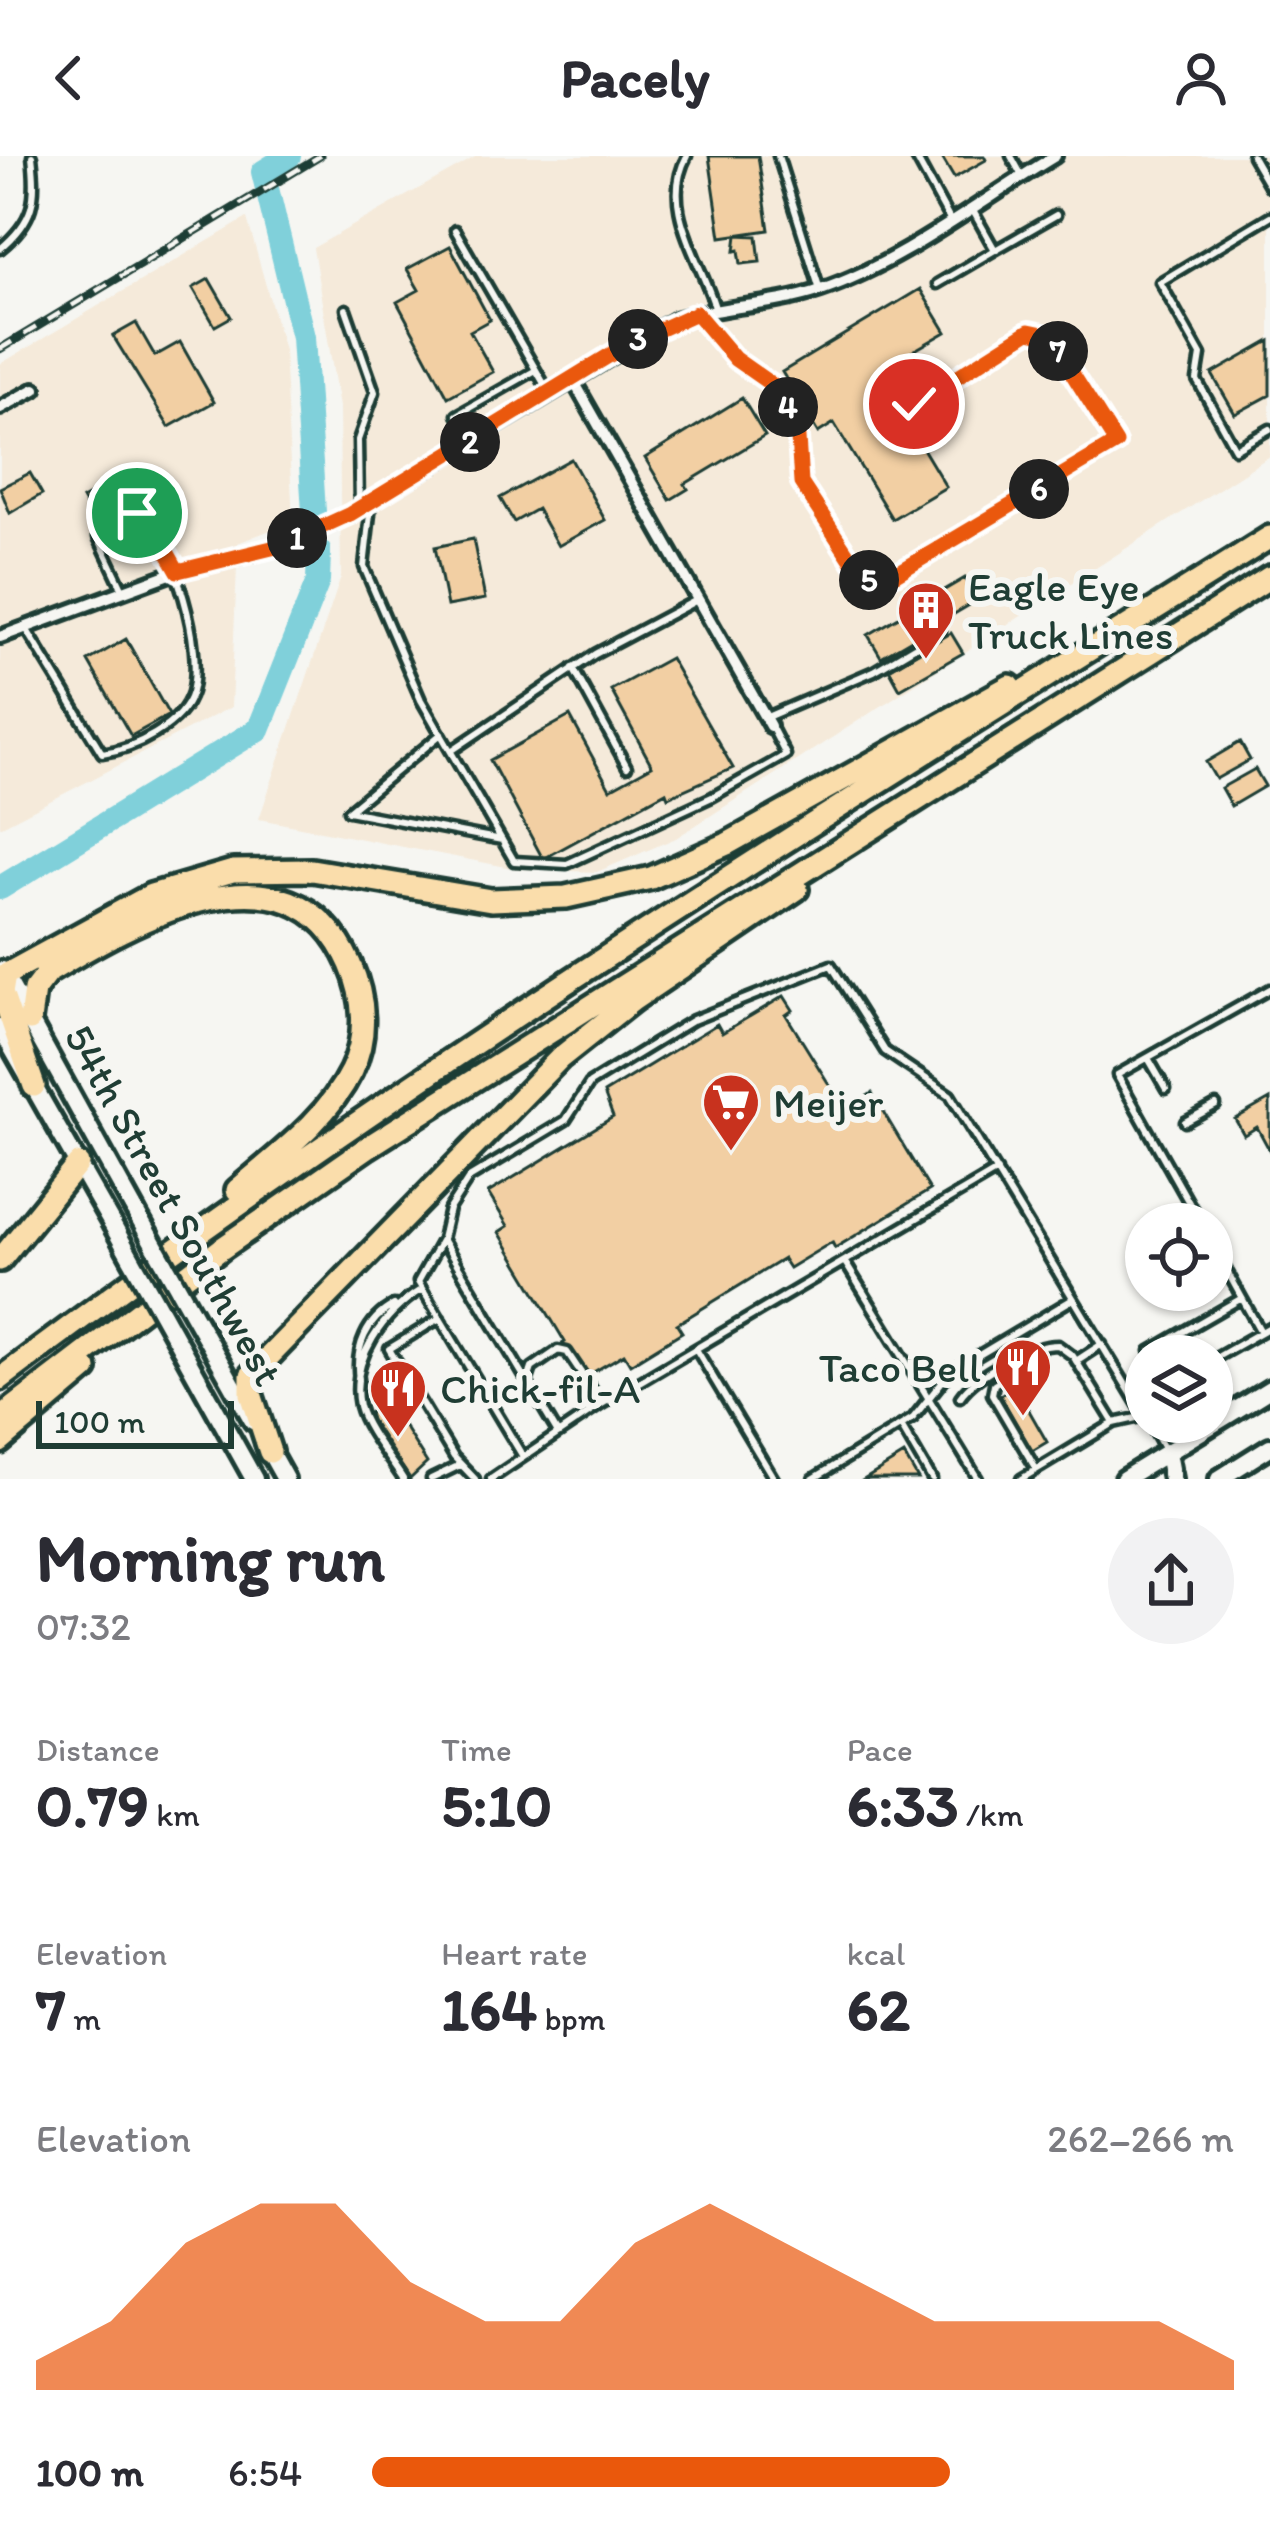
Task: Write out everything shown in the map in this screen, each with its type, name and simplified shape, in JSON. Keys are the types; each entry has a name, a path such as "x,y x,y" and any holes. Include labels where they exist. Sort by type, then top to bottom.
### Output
{"highway":[{"path":"0,1379 153,1263 534,1000 1270,537"},
{"path":"0,1418 221,1249 457,1089 1270,578"},
{"path":"34,1086 4,999 3,971 151,896 233,871 312,870 491,900 566,897 651,878 727,844 1169,600"},
{"path":"270,1452 251,1394 251,1375 354,1264 572,1047 776,906 862,834"},
{"path":"30,1021 34,990 47,974 194,900 245,894 273,897 314,920 349,962 363,1018 355,1062 340,1090 307,1128 153,1263"},
{"path":"0,1260 78,1164"},
{"path":"0,1442 221,1249"}],"main road":[{"name":"54th Street Southwest","path":"3,971 285,1479"},
{"name":"54th Street Southwest","path":"0,1027 254,1479"},
{"path":"1124,1479 1270,1389"},
{"path":"1219,1479 1270,1447"},
{"path":"1167,1453 1172,1479"}],"street":[{"path":"0,637 178,571 280,546 365,505 659,328 715,308 820,290 1055,156"},
{"path":"573,380 768,722"},
{"path":"0,408 34,388"}],"lane":[{"path":"0,247 25,228 37,199 32,156"},
{"path":"687,156 676,190 680,221 715,308"},
{"path":"778,156 820,290"},
{"path":"915,156 950,220"},
{"path":"1011,156 1022,176"},
{"path":"1252,156 1270,187"},
{"path":"970,206 995,250"},
{"path":"937,284 1056,215"},
{"path":"1270,216 1160,281 1201,355 1198,380 1234,449 1270,429"},
{"path":"455,230 550,394"},
{"path":"346,309 375,392 358,440 365,505 364,567 441,734 514,861 567,863 712,797 787,755 768,722 941,631"},
{"path":"696,313 735,359 778,389 797,423 801,483 863,578 879,584 1116,443 1048,335 1029,331 914,404"},
{"path":"472,441 458,415 536,370"},
{"path":"25,626 102,752 125,750 170,722 191,693 191,641 178,571 147,517 137,513 98,538 123,590"},
{"path":"451,751 573,668 698,599"},
{"path":"573,668 627,766"},
{"path":"441,734 348,811 502,839"},
{"path":"522,1455 418,1282 442,1239 449,1209 469,1178 566,1120 590,1084 693,1020 831,965 885,1051 950,1095 1125,1383"},
{"path":"1189,1203 1117,1075 1270,989"},
{"path":"1148,1058 1166,1089"},
{"path":"1185,1122 1216,1105"},
{"path":"491,1479 602,1404 997,1171"},
{"path":"442,1239 557,1432"},
{"path":"846,1264 978,1479"},
{"path":"1233,1282 1261,1332"},
{"path":"403,1479 360,1410 360,1387 367,1347 398,1304 422,1289"},
{"path":"812,1479 901,1426 949,1373 1074,1298"},
{"path":"1179,1335 1242,1298"},
{"path":"440,1318 389,1349 461,1465 475,1479"},
{"path":"1233,1348 1270,1327"},
{"path":"960,1397 970,1385 1053,1344 1066,1348 1076,1360 1114,1424"},
{"path":"1076,1360 1102,1344"},
{"path":"695,1348 775,1479"},
{"path":"527,1383 536,1364 558,1351 567,1352 602,1404"},
{"path":"1026,1357 1018,1369 994,1384 992,1394 1036,1470"},
{"path":"1022,1479 1125,1422"},
{"path":"901,1426 932,1479"},
{"path":"1161,1443 1167,1453"},
{"path":"431,1479 461,1465"}],"shaded area":[{"path":"477,156 1270,156 1270,456 676,838 597,872 517,869 259,819 341,577 339,407 313,248"},
{"path":"247,218 284,350 293,521 238,543 231,707 0,827 0,364"}],"building":[{"path":"709,156 758,156 769,230 721,237"},
{"path":"941,156 984,156 986,160 954,178"},
{"path":"737,235 757,236 760,262 741,264 739,250 735,251"},
{"path":"450,246 490,320 470,331 493,372 448,397 397,302 419,290 407,269"},
{"path":"209,279 231,317 215,326 193,288"},
{"path":"920,289 946,332 877,372 946,487 892,519 834,423 818,433 782,372"},
{"path":"136,323 155,356 180,342 214,402 169,427 113,336"},
{"path":"1270,341 1270,395 1235,414 1212,374"},
{"path":"742,398 765,436 685,484 688,489 670,500 645,458"},
{"path":"571,459 605,520 558,546 537,509 514,522 500,498"},
{"path":"131,471 140,487 91,515 82,499"},
{"path":"30,473 42,494 10,513 0,488"},
{"path":"473,539 485,599 447,606 435,547"},
{"path":"965,578 978,600 881,657 868,635"},
{"name":"Eagle Eye Truck Lines","path":"951,633 963,653 900,689 889,669"},
{"path":"126,639 169,715 131,736 88,661"},
{"path":"670,658 733,768 668,797 666,792 543,859 490,760 570,716 610,789 652,766 611,690"},
{"path":"1240,742 1250,760 1216,779 1206,762"},
{"path":"1255,769 1265,786 1231,806 1221,788"},
{"name":"Meijer","path":"784,996 793,1010 786,1015 845,1110 872,1093 930,1190 835,1248 832,1242 789,1268 783,1259 677,1324 682,1332 630,1364 624,1354 580,1380 559,1346 565,1342 499,1232 508,1226 488,1193 613,1117 604,1093 717,1024 722,1033"},
{"path":"1270,1099 1270,1151 1257,1127 1244,1135 1235,1119"},
{"name":"Taco Bell","path":"1015,1386 1047,1442 1032,1451 1000,1395"},
{"name":"Chick-fil-A","path":"388,1401 427,1463 410,1479 369,1413"},
{"path":"904,1455 918,1479 865,1479"}],"waterway":[{"path":"289,156 263,172 303,337 314,512"},
{"path":"0,888 259,729 318,581 319,551"}],"railway":[{"path":"0,349 320,156"}],"place":[{"name":"Eagle Eye Truck Lines","path":"926,661"},
{"name":"Meijer","path":"731,1153"},
{"name":"Taco Bell","path":"1023,1418"},
{"name":"Chick-fil-A","path":"398,1439"}],"route":[{"path":"137,513 147,517 178,571 280,546 350,514 628,344 696,313 735,359 778,389 797,423 801,483 863,578 879,584 1116,443 1048,335 1029,331 914,404"}]}
